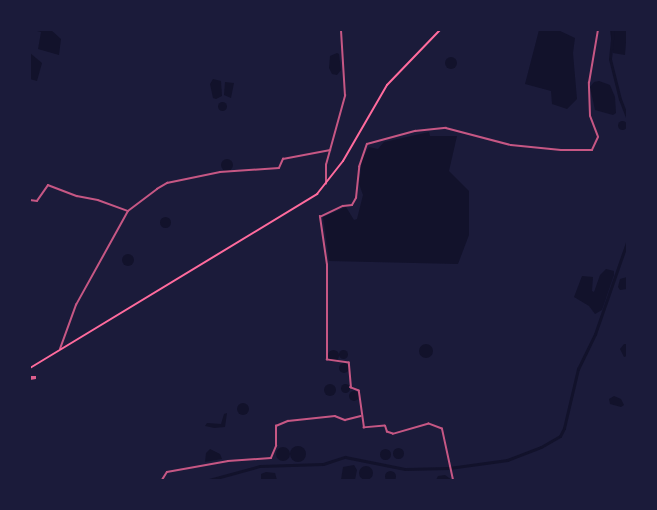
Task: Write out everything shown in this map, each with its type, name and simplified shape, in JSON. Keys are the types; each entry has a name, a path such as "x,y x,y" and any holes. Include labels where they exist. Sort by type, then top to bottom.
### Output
{"highway":[{"path":"30,368 287,214 317,194 343,161 386,85 440,30"}],"street":[{"path":"326,184 326,165 345,96 341,30"},
{"path":"453,480 442,429 429,424 407,432 390,433 385,426 364,428 361,416 359,391 351,388 349,363 330,362 326,358 327,265 320,217 343,206 352,204 356,198 359,167 367,144 415,132 446,128 511,145 561,150 592,150 598,137 590,116 589,83 598,30"},
{"path":"60,350 76,305 128,212 167,183 220,172 280,168 283,159 330,150"},
{"path":"30,200 37,201 48,185 77,196 98,200 128,212"},
{"path":"162,480 163,474 174,470 271,458 276,446 276,426 288,421 335,416 345,420 361,416"}],"shaded area":[{"path":"33,30 51,30 61,39 59,55 38,49 41,32"},
{"path":"539,30 558,30 575,38 573,53 577,99 567,109 552,104 551,91 525,84"},
{"path":"610,30 627,30 625,55 613,53"},
{"path":"30,53 42,63 37,81 30,79"},
{"path":"337,53 339,54 341,70 337,75 332,74 329,68 330,56"},
{"path":"449,57 453,57 457,63 453,69 449,69 445,65 445,61"},
{"path":"213,79 221,81 222,96 216,99 213,98 210,84"},
{"path":"599,81 610,85 615,97 616,113 613,115 595,110 590,87 594,82"},
{"path":"225,82 234,83 231,98 224,95"},
{"path":"222,101 227,106 222,111 217,106"},
{"path":"620,121 624,121 626,125 624,129 620,129 618,127 618,123"},
{"path":"429,132 430,136 457,136 449,171 469,191 469,235 458,264 329,261 323,217 346,207 354,220 357,219 363,195 359,184 362,159 369,147 378,149 384,142"},
{"path":"225,159 229,159 233,165 229,171 225,171 221,167 221,163"},
{"path":"165,216 169,218 171,222 169,226 165,228 161,226 159,222 161,218"},
{"path":"128,254 132,256 134,260 132,264 128,266 124,264 122,260 124,256"},
{"path":"606,269 614,271 614,275 602,310 595,314 589,306 574,297 582,276 593,277 592,291 594,292 600,275"},
{"path":"627,277 627,289 620,290 618,287 620,279"},
{"path":"423,344 429,344 433,348 433,354 429,358 423,358 419,354 419,348"},
{"path":"624,344 627,344 627,356 624,357 620,349"},
{"path":"333,349 337,351 339,355 337,359 333,361 329,359 327,355 329,351"},
{"path":"343,349 348,354 343,359 338,354"},
{"path":"344,363 349,368 344,373 339,368"},
{"path":"345,383 350,388 345,393 340,388"},
{"path":"328,384 332,384 336,390 332,396 328,396 324,392 324,388"},
{"path":"352,391 356,391 358,392 358,400 352,401 349,398 349,394"},
{"path":"614,396 621,399 624,405 621,407 610,404 609,399"},
{"path":"241,403 245,403 249,409 245,415 241,415 237,411 237,407"},
{"path":"227,413 225,427 214,428 205,426 207,423 221,424 224,414"},
{"path":"298,446 304,448 306,454 304,460 298,462 292,460 290,454 292,448"},
{"path":"280,447 286,447 290,451 290,457 286,461 280,461 276,457 276,451"},
{"path":"385,448 389,450 391,454 389,458 385,460 381,458 379,454 381,450"},
{"path":"396,448 400,448 402,449 402,457 396,458 393,455 393,451"},
{"path":"210,449 220,454 222,459 205,462 206,453"},
{"path":"354,465 357,470 355,480 341,480 343,467"},
{"path":"363,466 369,466 373,470 373,476 369,480 363,480 359,476 359,470"},
{"path":"388,471 392,471 394,472 394,480 388,481 385,478 385,474"},
{"path":"266,472 275,473 277,480 261,480 261,474"},
{"path":"445,475 452,480 436,480 438,476"}],"building":[{"path":"30,376 36,376 36,379 30,380"}],"waterway":[{"path":"613,30 610,59 620,99 627,117"},
{"path":"209,480 260,466 323,464 345,457 405,469 449,468 507,460 541,447 560,436 564,428 578,369 595,334 627,242"}]}
